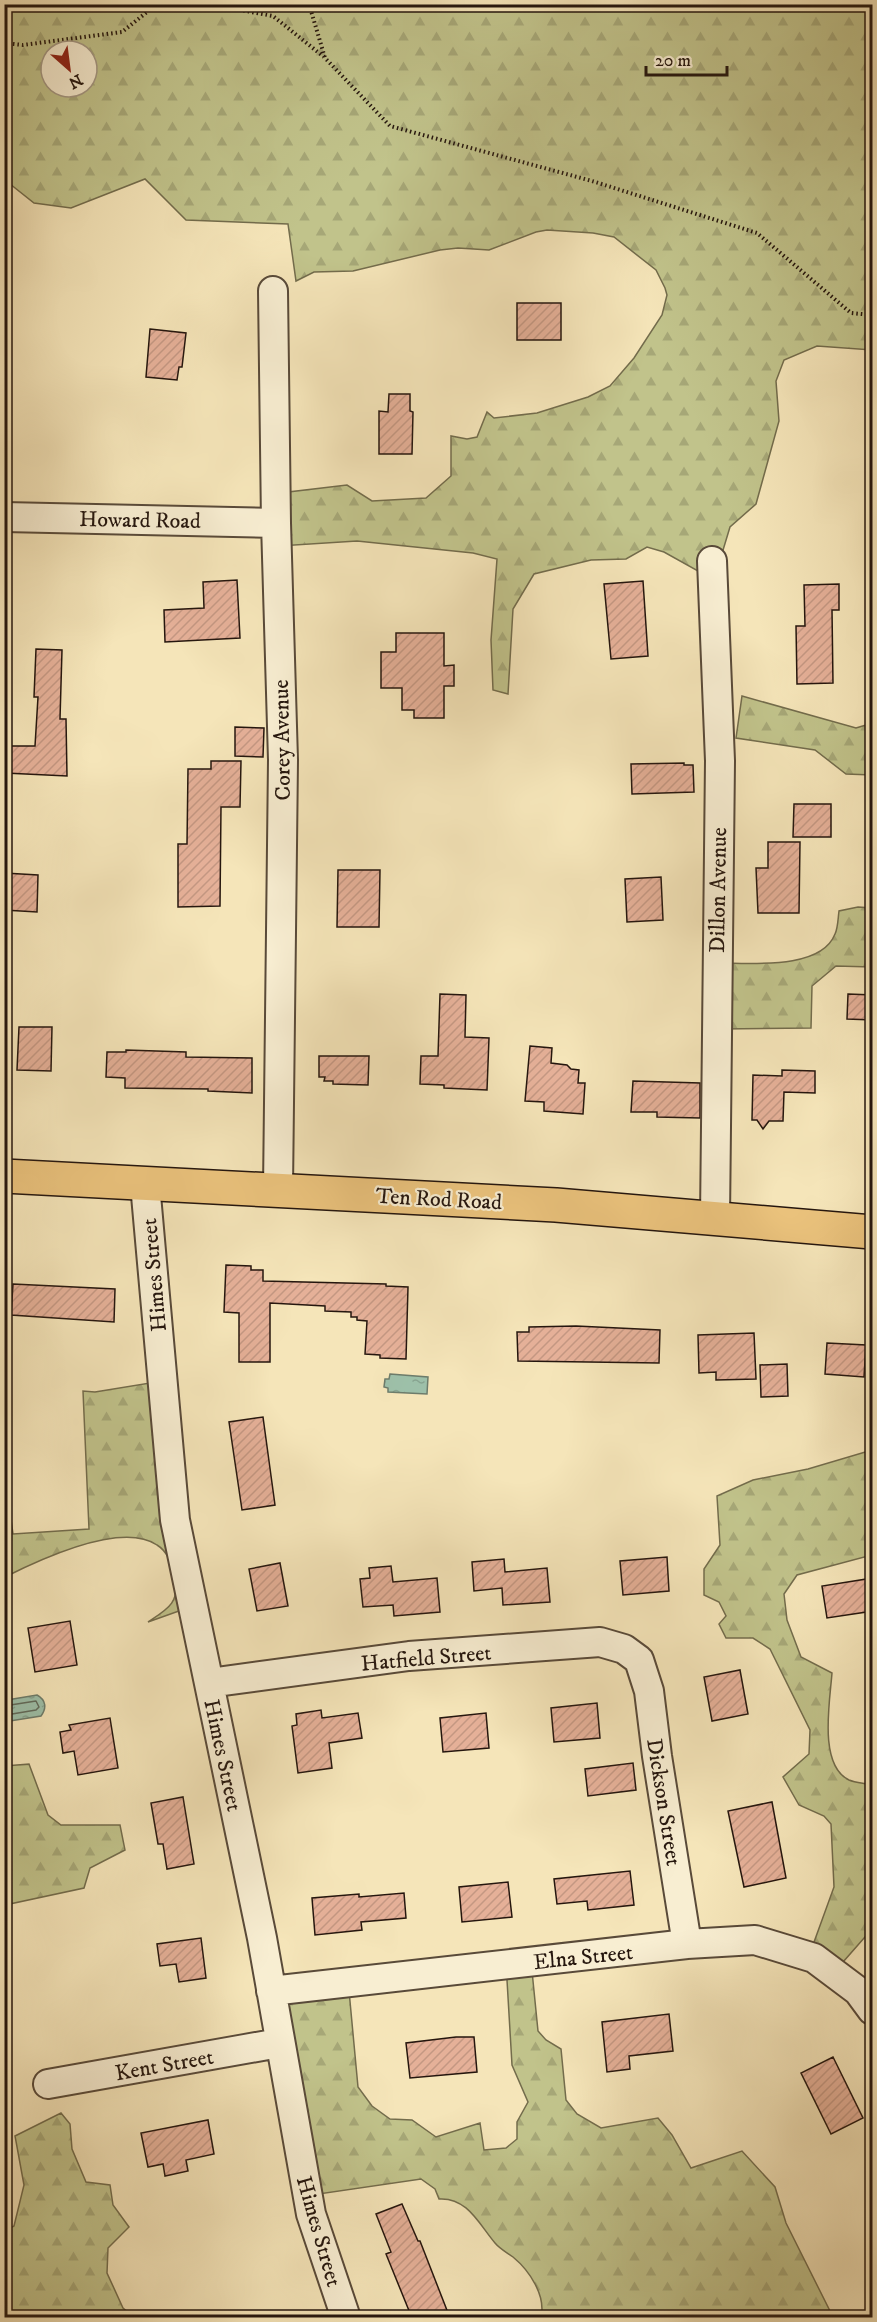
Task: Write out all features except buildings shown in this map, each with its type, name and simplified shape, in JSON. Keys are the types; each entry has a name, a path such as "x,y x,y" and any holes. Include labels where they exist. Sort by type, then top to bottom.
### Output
{"main road":[{"name":"Ten Rod Road","path":"4,1176 556,1204 873,1232"}],"street":[{"name":"Corey Avenue","path":"273,291 276,523 283,760 278,1189"},
{"name":"Howard Road","path":"4,517 276,523"},
{"name":"Dillon Avenue","path":"712,561 720,761 715,1218"},
{"name":"Himes Street","path":"145,1184 175,1520 271,1991 311,2214 346,2318"},
{"name":"Hatfield Street","path":"209,1683 409,1656 600,1642 624,1649 639,1660"},
{"name":"Dickson Street","path":"639,1660 649,1691 687,1944"},
{"name":"Elna Street","path":"271,1991 687,1944 755,1941 814,1958 858,1991 873,2010"},
{"name":"Kent Street","path":"48,2084 279,2043"}],"path":[{"path":"4,43 22,45 122,32 157,4"},
{"path":"208,4 273,16 325,58 390,126 592,182 757,233 851,313 873,315"},
{"path":"309,4 325,58"}],"green space":[{"path":"4,5 872,5 872,350 817,346 784,360 776,381 779,421 756,504 730,527 714,580 664,552 647,547 626,559 591,560 534,574 513,609 508,694 493,690 491,640 497,559 473,553 357,541 279,546 280,493 347,485 372,501 426,498 451,476 451,436 467,439 477,437 487,412 494,418 537,413 588,397 610,386 634,358 662,315 667,295 656,270 614,237 547,230 489,250 458,248 440,250 353,271 314,272 296,281 288,224 186,220 145,179 71,208 34,203 5,180"},
{"path":"742,696 856,728 866,725 872,715 872,775 846,774 815,750 736,738"},
{"path":"858,907 872,908 872,967 836,966 812,986 811,1028 721,1029 719,963 784,962 815,954 827,946 835,934 839,911"},
{"path":"162,1381 193,1606 148,1622 171,1604 176,1593 176,1585 173,1567 167,1555 157,1545 142,1539 123,1537 80,1546 38,1561 5,1577 4,1470 13,1534 89,1529 83,1391 95,1392"},
{"path":"872,1450 872,1555 797,1575 784,1594 787,1620 801,1657 832,1673 828,1731 833,1761 839,1772 849,1780 872,1785 872,1929 836,1970 809,1956 834,1887 831,1824 824,1816 799,1805 783,1777 809,1754 810,1730 770,1649 753,1638 726,1638 719,1624 726,1616 719,1602 704,1595 704,1569 720,1545 717,1496 753,1480 808,1469"},
{"path":"29,1764 48,1815 61,1825 120,1825 125,1850 90,1868 84,1888 5,1905 5,1766"},
{"path":"531,1961 538,2031 546,2040 561,2049 566,2100 577,2114 601,2128 658,2118 672,2135 691,2168 742,2151 775,2187 786,2223 833,2317 541,2317 539,2292 525,2269 497,2245 472,2213 457,2202 439,2199 435,2189 421,2179 312,2195 268,1978 348,1980 358,2087 372,2106 390,2119 412,2120 436,2137 480,2123 484,2150 506,2148 517,2139 517,2122 528,2102 512,2065 506,1963"},
{"path":"61,2113 70,2124 72,2149 86,2182 110,2185 113,2205 129,2227 108,2248 107,2273 123,2308 134,2317 5,2317 5,2231 14,2226 24,2185 15,2136"}],"water":[{"path":"390,1374 428,1377 427,1394 388,1392 388,1388 384,1387 385,1379 389,1379"},
{"path":"37,1695 45,1704 41,1716 10,1721 5,1717 7,1700"}]}
